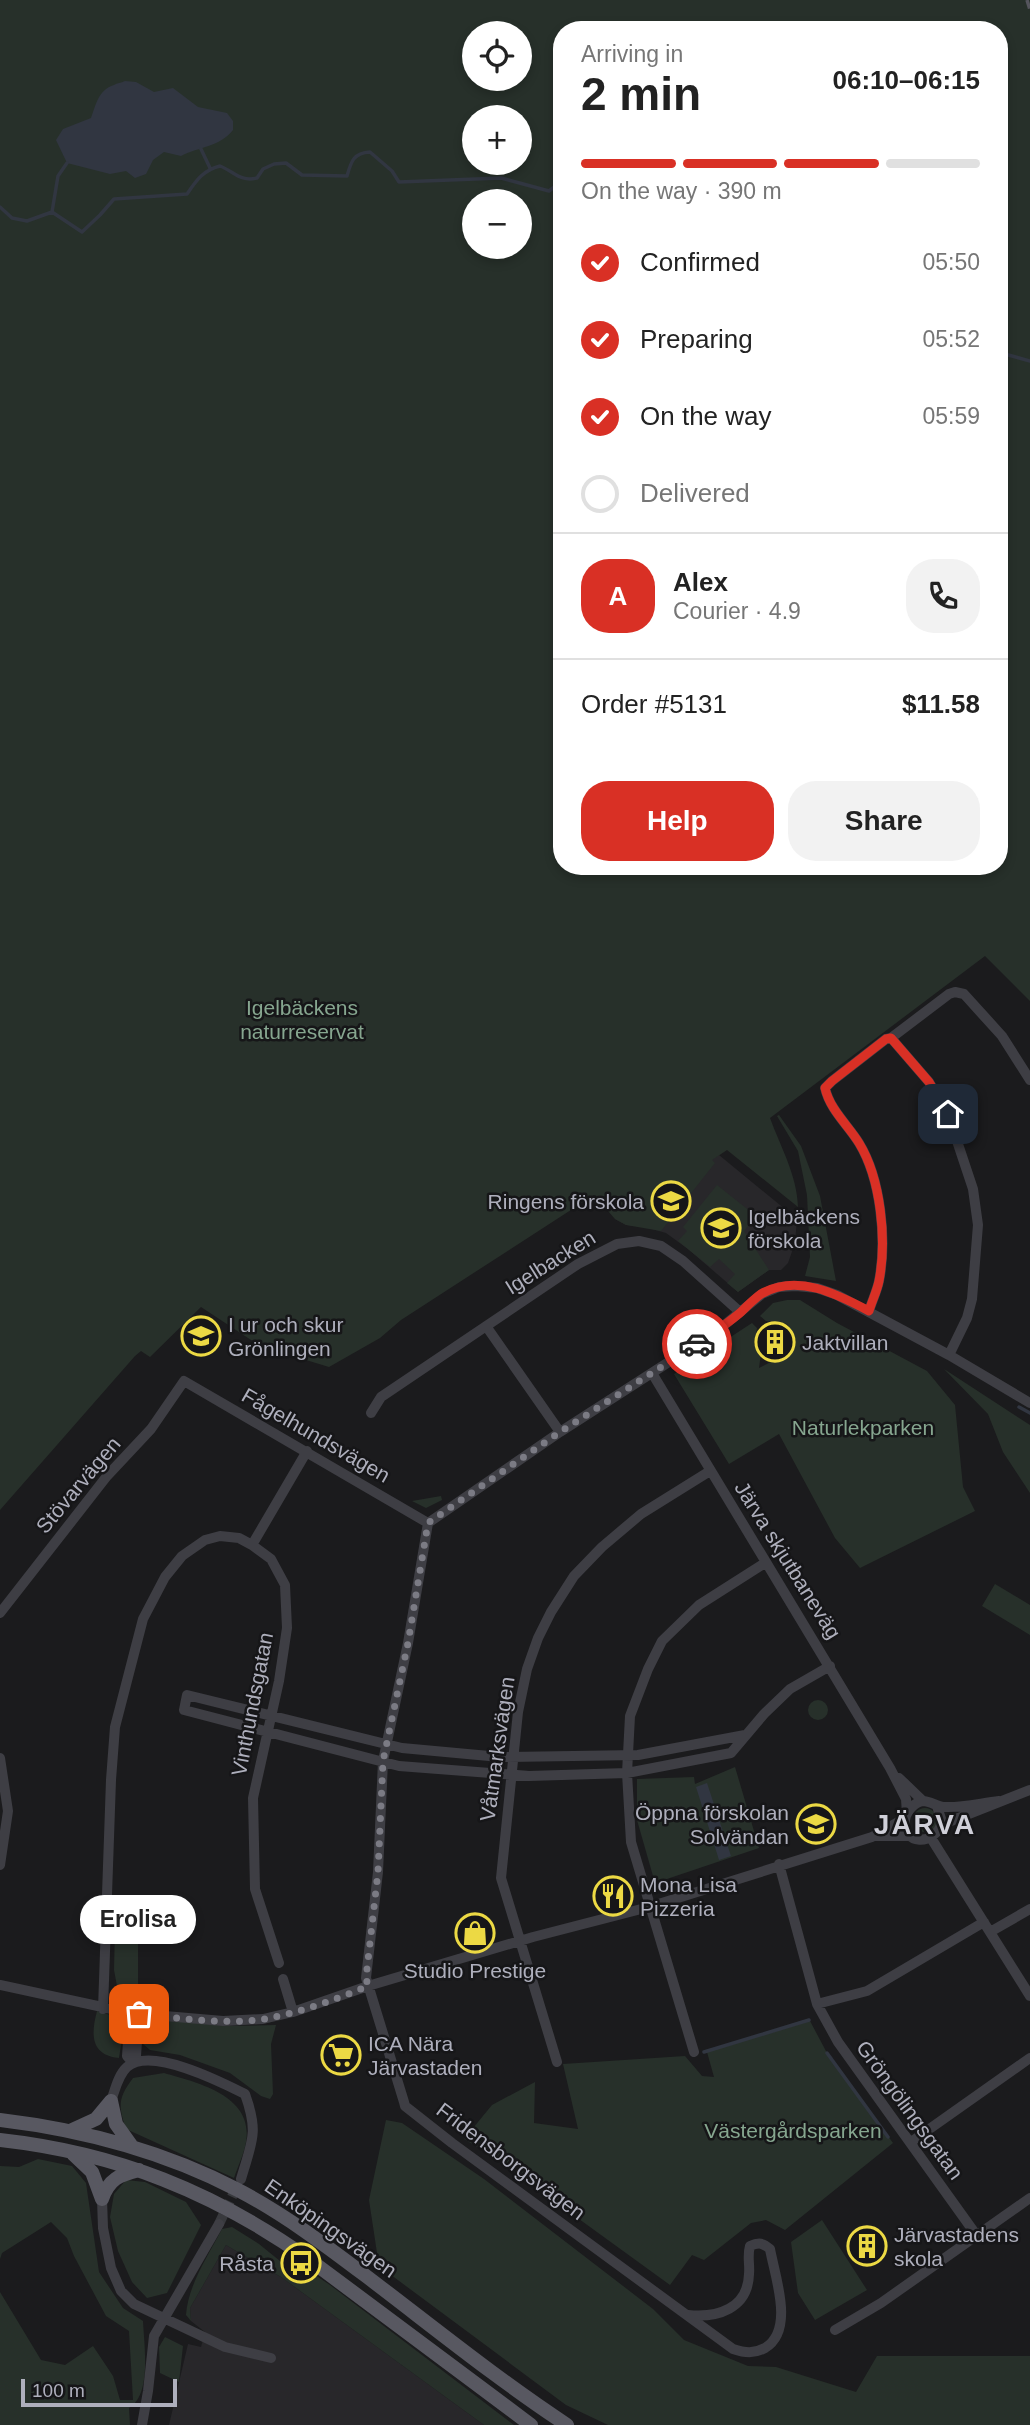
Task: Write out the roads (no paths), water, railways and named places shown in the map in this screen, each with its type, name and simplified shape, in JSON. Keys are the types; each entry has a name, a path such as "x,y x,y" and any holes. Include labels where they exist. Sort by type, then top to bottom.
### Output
{"main road":[{"path":"72,2130 96,2119 111,2101"},
{"path":"111,2101 116,2124 131,2145"},
{"name":"Enköpingsvägen","path":"0,2120 72,2130 131,2145 239,2190 296,2225 567,2425"},
{"name":"Enköpingsvägen","path":"0,2140 69,2151 139,2170 227,2207 276,2236 531,2425"},
{"path":"69,2151 92,2172 102,2199"},
{"path":"102,2199 111,2181 117,2176 139,2170"}],"street":[{"path":"869,1311 880,1271 882,1236 879,1201 872,1173 860,1144 828,1099 825,1088 886,1039 955,992 964,994 1002,1036 1030,1080"},
{"path":"891,1038 929,1082 948,1114 972,1189 978,1224 972,1299 967,1318 949,1355"},
{"name":"Igelbacken","path":"371,1413 380,1397 598,1253 617,1244 639,1241 661,1246 740,1312"},
{"path":"428,1523 560,1432 717,1331 762,1294 779,1287 817,1288 837,1294 1028,1398"},
{"path":"486,1326 560,1432"},
{"name":"Järva skjutbaneväg","path":"652,1373 830,1666 846,1698 890,1768 914,1798"},
{"name":"Fågelhundsvägen","path":"184,1381 428,1523"},
{"name":"Stövarvägen","path":"0,1613 107,1476 151,1429 184,1381"},
{"path":"103,2009 115,1727 143,1619 165,1577 182,1556 205,1540 220,1536 239,1538 252,1545 307,1451"},
{"name":"Våtmarksvägen","path":"520,1941 501,1878 518,1712 527,1669 538,1638 565,1589 602,1547 641,1514 710,1471"},
{"name":"Fridensborgsvägen","path":"428,1523 408,1643 383,1761 378,1872 366,1978 405,2106 733,2349 745,2353 757,2352 769,2346 781,2329 782,2317 770,2249 764,2244 750,2246 747,2288 742,2298 729,2310 712,2316 688,2315"},
{"name":"Vinthundsgatan","path":"252,1545 271,1559 285,1586 287,1628 269,1732 253,1798 255,1889 279,1963"},
{"path":"694,2052 631,1842 627,1755 631,1716 648,1668 662,1641 699,1605 765,1563"},
{"path":"745,1735 627,1755 513,1757 412,1749 187,1695 184,1710 410,1767 529,1776 627,1773 731,1753 790,1689 830,1666"},
{"path":"0,1758 8,1811 0,1865"},
{"path":"0,1985 103,2009 223,2021 263,2019 520,1941 649,1907 872,1837 910,1836 920,1840 931,1839 951,1821 1030,1790"},
{"path":"914,1798 947,1807 999,1801"},
{"path":"872,1837 906,1816 914,1806 914,1798"},
{"path":"910,1836 905,1827 906,1816 914,1798"},
{"path":"937,1806 942,1815 941,1828"},
{"path":"931,1839 1030,1996"},
{"path":"779,1864 817,2004 867,1991 984,1922"},
{"path":"990,1932 1030,1909"},
{"path":"520,1941 557,2062"},
{"path":"284,1979 293,2012"},
{"name":"Gröngölingsgatan","path":"817,2004 838,2042 977,2236"},
{"path":"133,2063 127,2056 135,2013"},
{"path":"911,2143 1030,2057"},
{"path":"111,2101 121,2074 133,2063 146,2061 196,2071 245,2094 254,2132 241,2179"},
{"path":"835,2330 881,2303 1030,2198"},
{"path":"102,2199 106,2248 121,2291 143,2309 225,2347 271,2358"},
{"path":"142,2425 154,2336 219,2224"}],"waterway":[{"path":"201,149 210,168"},
{"path":"0,207 12,218 27,221 52,212 82,232 114,199 187,194 204,173 220,166 246,179 257,178 263,169 274,164 286,163 302,175 347,176 354,159 360,154 370,152 392,171 399,182 501,178 549,191 553,188"},
{"path":"52,212 58,176 67,163"},
{"path":"1008,355 1030,361"},
{"path":"1019,1407 1030,1413"},
{"path":"704,2052 809,2020"},
{"path":"827,2053 888,2137"}],"tunnel":[{"path":"219,2224 238,2184"}],"railway":[{"path":"1027,0 1030,10"}],"place":[{"name":"Ringens förskola","path":"671,1201"},
{"name":"Igelbäckens förskola","path":"721,1228"},
{"name":"I ur och skur Grönlingen","path":"201,1336"},
{"name":"Jaktvillan","path":"775,1342"},
{"name":"Öppna förskolan Solvändan","path":"816,1824"},
{"name":"Mona Lisa Pizzeria","path":"613,1896"},
{"name":"Studio Prestige","path":"475,1933"},
{"name":"Erolisa","path":"139,2014"},
{"name":"ICA Nära Järvastaden","path":"341,2055"},
{"name":"Järvastadens skola","path":"867,2246"},
{"name":"Råsta","path":"301,2263"}],"district":[{"name":"JÄRVA","path":"925,1824"}],"park label":[{"name":"Igelbäckens naturreservat","path":"302,1019"},
{"name":"Naturlekparken","path":"863,1427"},
{"name":"Västergårdsparken","path":"793,2130"}]}
